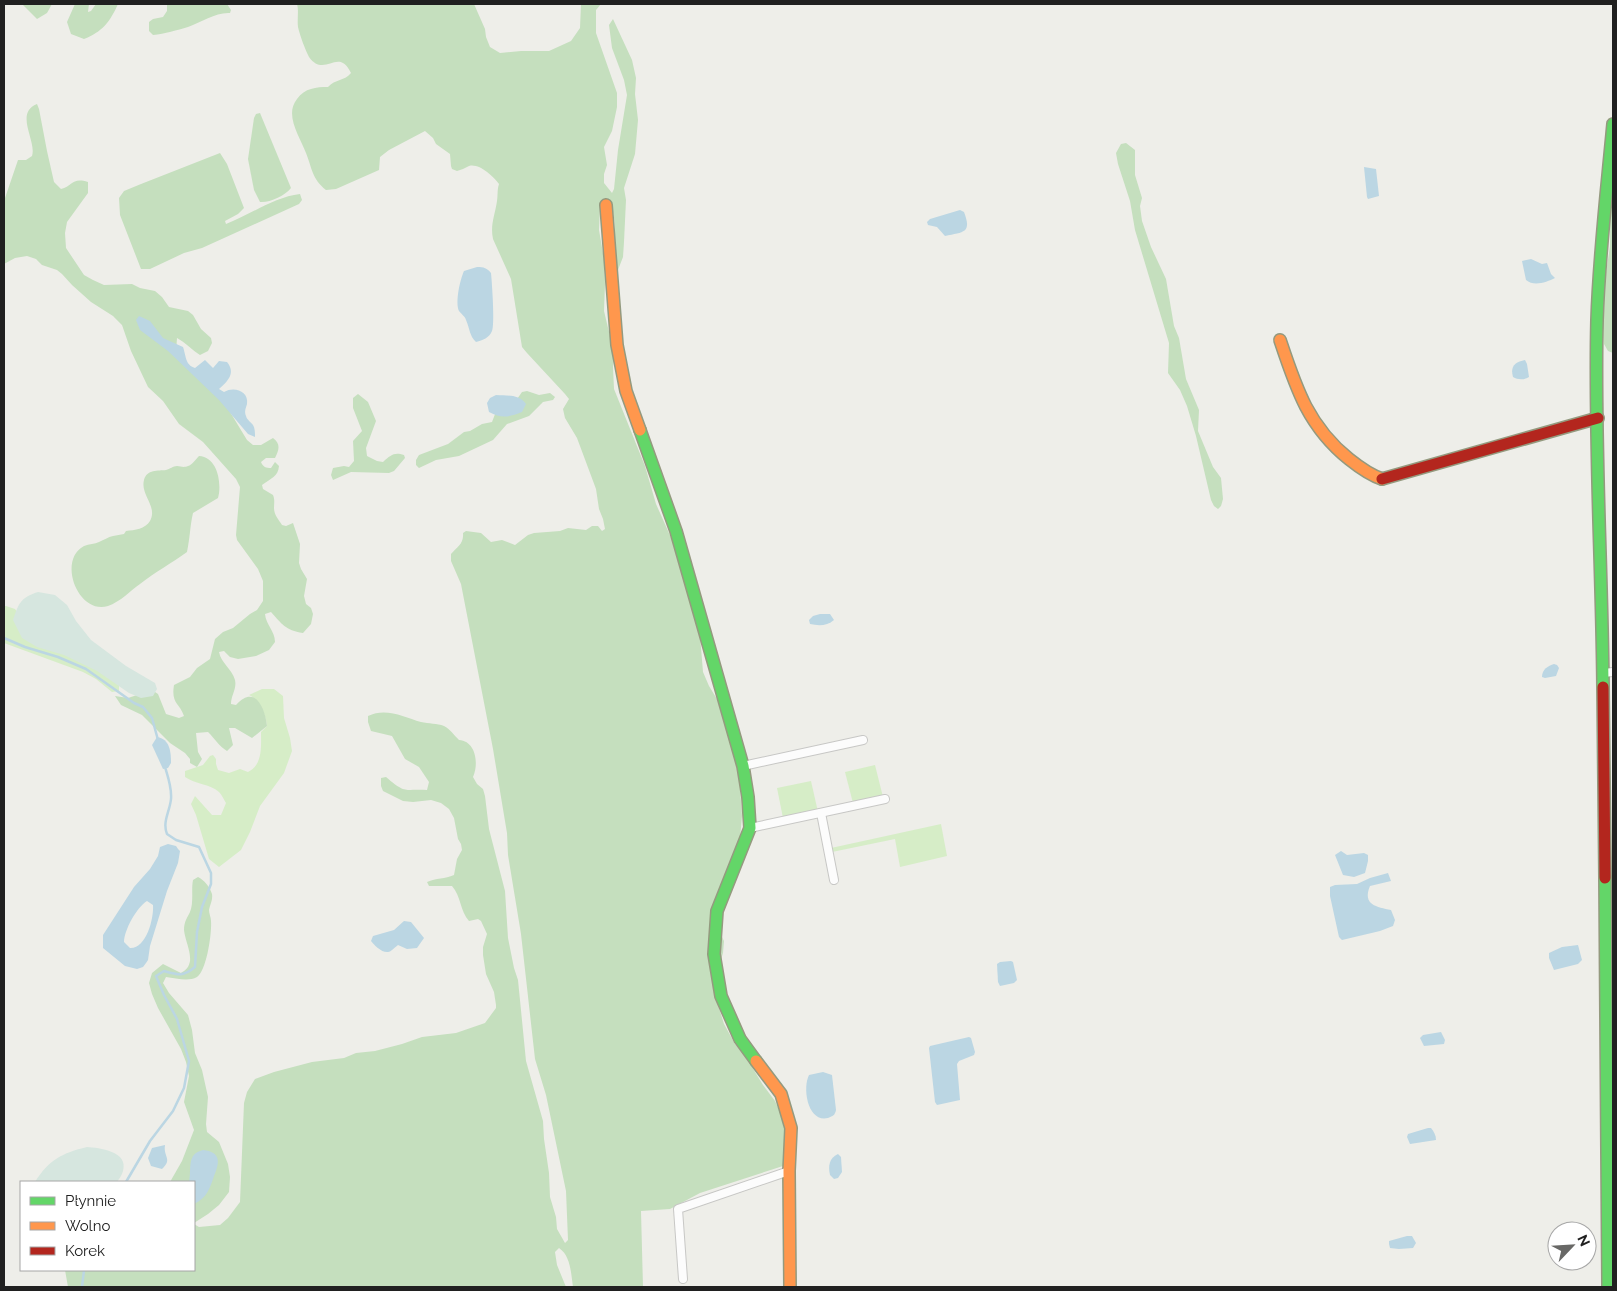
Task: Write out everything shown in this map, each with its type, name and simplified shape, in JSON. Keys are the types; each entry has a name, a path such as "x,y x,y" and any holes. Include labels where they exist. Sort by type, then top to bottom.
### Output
{"street":[{"path":"1608,1287 1606,1131 1610,1019 1608,673 1598,418 1598,320 1600,260 1613,124"},
{"path":"606,205 617,345 626,390 676,531 743,766 750,828 717,911 714,954 721,996 740,1039 781,1094 791,1128 789,1171 790,1287"},
{"path":"1280,340 1304,403 1322,434 1338,451 1358,466 1382,479 1598,418"},
{"path":"743,766 863,740"},
{"path":"750,828 885,799"},
{"path":"821,812 834,880"},
{"path":"683,1279 678,1209 789,1171"}],"green space":[{"path":"22,4 52,4 47,13 37,19"},
{"path":"75,4 89,4 88,12 96,4 118,4 105,26 84,39 71,34 67,22"},
{"path":"167,4 227,4 231,10 230,13 214,16 188,27 153,35 149,31 149,22 163,17 167,11"},
{"path":"297,4 474,4 485,29 490,47 500,53 549,51 571,41 580,28 581,4 601,4 596,10 596,33 617,93 617,107 612,131 604,147 607,165 604,183 612,193 627,95 624,80 612,48 609,25 613,19 632,60 636,78 635,94 638,120 635,154 624,188 626,200 623,257 618,270 612,209 609,201 600,206 599,230 604,259 605,284 604,311 614,353 614,389 645,466 656,504 677,551 699,623 703,672 720,704 739,772 742,816 740,839 713,919 724,941 720,963 713,976 713,989 724,1024 735,1044 744,1054 775,1101 786,1129 783,1166 700,1193 670,1209 641,1211 643,1287 573,1287 568,1260 559,1248 555,1252 557,1265 566,1287 68,1287 65,1271 195,1271 195,1225 199,1227 220,1225 240,1202 244,1103 247,1092 255,1079 312,1062 344,1058 356,1053 375,1051 422,1037 456,1033 485,1023 496,1008 494,992 486,974 483,947 487,934 481,921 478,919 469,921 452,886 429,886 427,882 454,875 457,859 462,850 454,818 449,809 441,803 431,800 403,801 383,791 381,778 386,777 405,790 427,790 429,782 419,767 405,759 392,736 371,731 368,716 381,712 444,726 459,740 469,744 475,754 476,766 473,777 483,789 485,796 489,829 505,891 508,938 518,980 526,1061 543,1121 550,1197 556,1217 557,1229 565,1243 568,1240 566,1191 546,1095 535,1059 521,934 493,749 461,584 451,561 451,554 461,543 463,533 466,531 481,533 491,542 502,540 515,545 528,535 534,533 560,531 568,528 586,530 592,526 598,526 602,531 605,529 603,519 599,509 596,489 577,438 565,418 563,409 569,399 522,347 511,279 492,234 499,184 490,174 477,166 469,166 457,171 452,169 450,154 436,144 433,138 425,131 389,150 380,157 379,170 336,189 326,190 321,186 315,177 294,126 293,105 300,95 307,90 328,87 351,73 346,65 341,62 320,65 309,57 298,27"},
{"path":"37,104 54,182 61,189 76,181 88,182 88,193 67,222 65,233 66,248 84,275 104,285 132,284 155,291 169,307 188,311 193,315 201,329 211,338 212,343 208,351 200,355 177,338 176,352 224,402 247,440 253,445 261,445 273,438 278,445 275,458 266,458 261,462 268,468 271,468 275,462 279,466 276,475 262,485 263,489 273,495 275,513 282,525 286,526 293,523 300,544 299,563 307,579 304,596 306,604 311,608 313,614 311,624 303,633 297,632 284,626 271,612 265,614 275,638 275,642 269,650 256,656 238,659 230,657 224,651 219,652 235,680 231,704 236,705 249,697 254,698 258,701 264,712 267,726 252,738 235,728 229,728 233,745 227,751 208,732 196,733 198,752 202,759 197,767 190,763 190,759 185,753 170,743 142,715 121,705 115,696 128,698 152,690 158,694 166,714 179,718 184,716 174,696 174,685 190,677 197,668 210,659 215,639 257,610 263,601 263,581 258,569 237,540 240,487 236,479 203,442 179,424 163,401 148,387 131,351 122,325 113,316 91,302 57,270 42,265 36,259 27,256 15,258 4,264 4,201 18,160 26,160 32,156 33,150 27,114 30,108"},
{"path":"260,113 291,188 281,196 264,202 260,202 254,190 248,159 254,118 256,114"},
{"path":"1126,143 1135,150 1135,175 1142,198 1140,206 1142,221 1151,247 1166,279 1186,379 1199,410 1198,431 1213,467 1221,478 1223,499 1218,509 1211,500 1187,406 1180,390 1168,373 1169,343 1135,230 1130,201 1118,164 1116,153 1121,144"},
{"path":"220,153 227,164 244,208 238,214 225,221 226,224 271,202 290,196 300,194 302,200 299,204 202,248 184,253 150,269 141,269 120,215 119,198 124,191"},
{"path":"1613,156 1613,353 1608,351 1604,344 1602,300 1610,246 1611,166"},
{"path":"527,391 539,395 550,393 555,397 553,400 543,402 529,416 507,424 493,440 459,456 436,460 419,468 416,465 419,455 448,444 464,432 492,422 497,409 515,402 522,392"},
{"path":"358,394 368,402 376,421 366,448 367,456 383,462 395,454 404,455 405,458 394,471 389,473 351,472 333,480 331,475 333,468 349,467 354,461 353,441 362,431 353,408 353,398"},
{"path":"199,456 211,461 214,466 219,479 219,492 218,498 193,513 187,552 112,604 97,607 88,602 80,595 72,574 72,563 76,553 84,546 145,526 150,521 152,510 144,491 145,476 153,471 166,470 176,466 188,466"},
{"path":"4,606 15,609 25,623 94,665 119,685 119,691 112,692 96,679 83,672 4,643"},
{"path":"262,689 274,689 283,696 284,718 292,751 284,773 260,806 241,850 219,867 209,859 191,804 195,796 212,815 221,815 226,803 215,789 185,777 185,771 203,765 213,755 216,759 218,770 229,773 240,769 248,772 253,769 259,760 261,732 267,726 262,708 249,695"},
{"path":"875,765 883,797 853,803 845,772"},
{"path":"811,781 818,812 783,818 777,788"},
{"path":"941,824 947,856 900,867 895,839 832,852 831,848"},
{"path":"198,877 202,880 208,886 212,896 209,910 211,921 210,942 204,967 197,977 182,979 166,977 163,983 188,1015 195,1053 202,1070 208,1097 207,1132 219,1142 228,1164 230,1177 229,1192 219,1205 195,1222 195,1181 171,1181 182,1161 194,1130 184,1102 189,1076 181,1049 158,1008 149,983 152,973 163,964 181,973 189,965 190,953 184,927 191,908 193,880"}],"shaded area":[{"path":"38,592 55,595 67,605 76,621 91,640 126,666 155,683 157,689 153,696 141,698 129,693 97,671 64,655 37,647 22,638 13,620 21,602"},
{"path":"87,1147 112,1152 122,1159 124,1164 123,1171 118,1181 36,1181 51,1163 70,1152"}],"water":[{"path":"1364,167 1376,169 1379,196 1368,199"},
{"path":"960,210 964,212 967,224 967,228 961,232 945,236 937,227 928,225 927,222 930,219"},
{"path":"1531,259 1542,264 1547,263 1551,274 1555,278 1537,283 1526,280 1522,261"},
{"path":"477,267 485,268 491,273 493,327 489,335 476,342 459,311 458,297 464,271"},
{"path":"139,316 150,321 163,338 183,347 189,365 192,367 195,368 205,360 213,368 219,361 227,362 231,370 230,377 219,389 224,392 228,390 240,391 246,396 245,414 254,426 255,437 248,434 219,400 168,351 140,330 136,320"},
{"path":"1525,360 1529,377 1517,379 1513,377 1512,370 1514,365"},
{"path":"496,395 516,397 526,404 522,412 509,416 498,416 489,412 487,403 490,398"},
{"path":"830,614 834,620 823,625 810,624 809,620 813,616"},
{"path":"1554,664 1559,668 1556,676 1542,677 1544,670"},
{"path":"157,737 165,740 169,747 171,763 168,768 163,769 152,745"},
{"path":"168,844 176,846 180,851 178,863 167,891 150,946 148,960 143,967 137,969 125,966 103,948 103,935 134,887 150,869 158,856 160,847","holes":["147,901 153,905 152,918 145,939 136,947 130,948 124,942 126,931 132,919 139,908"]},
{"path":"1341,851 1347,855 1364,853 1368,855 1365,873 1354,877 1343,875 1335,855"},
{"path":"1388,873 1391,881 1370,886 1368,897 1372,904 1391,910 1395,920 1393,926 1342,940 1339,937 1330,896 1330,887 1357,884"},
{"path":"404,921 411,922 424,938 417,948 407,949 398,945 386,952 378,948 371,941 373,936 394,930"},
{"path":"1578,945 1582,960 1578,964 1554,970 1549,953 1562,947"},
{"path":"1013,962 1017,980 1014,983 1000,986 997,964"},
{"path":"1441,1032 1445,1040 1444,1044 1424,1046 1420,1038 1423,1035"},
{"path":"969,1037 975,1052 974,1055 959,1061 957,1064 960,1100 937,1105 935,1102 929,1048 930,1046"},
{"path":"823,1072 832,1075 836,1110 834,1115 828,1118 821,1118 811,1110 808,1104 806,1088 809,1075"},
{"path":"1431,1128 1433,1131 1436,1140 1410,1144 1407,1137 1408,1134"},
{"path":"165,1145 167,1163 165,1166 162,1169 151,1166 148,1158 152,1148"},
{"path":"203,1150 213,1153 218,1158 218,1162 211,1185 202,1199 195,1203 195,1181 189,1181 192,1158"},
{"path":"838,1154 841,1157 842,1172 838,1178 834,1179 830,1175 829,1165 831,1160"},
{"path":"1412,1236 1416,1243 1413,1248 1390,1248 1389,1241"}],"waterway":[{"path":"4,638 86,669 134,703 143,707 152,718 158,740"},
{"path":"127,1181 150,1141 173,1111 184,1088 189,1061 177,1019 156,976 164,971 184,974 195,967 197,932 202,907 211,884 211,873 199,847 176,840 167,834 165,825 171,795 170,783 165,767"},
{"path":"82,1287 84,1271"}],"traffic: fast":[{"path":"1603,687 1596,366 1601,247 1613,124"},
{"path":"640,430 676,531 743,766 750,828 717,911 714,954 721,996 740,1039 756,1061"},
{"path":"1605,878 1608,1287"}],"traffic: slow":[{"path":"606,205 617,345 626,391 640,430"},
{"path":"1280,340 1298,390 1313,420 1335,446 1353,462 1382,479"},
{"path":"756,1061 781,1094 791,1128 789,1171 790,1287"}],"traffic: jam":[{"path":"1382,479 1598,418"},
{"path":"1603,687 1605,878"}]}
